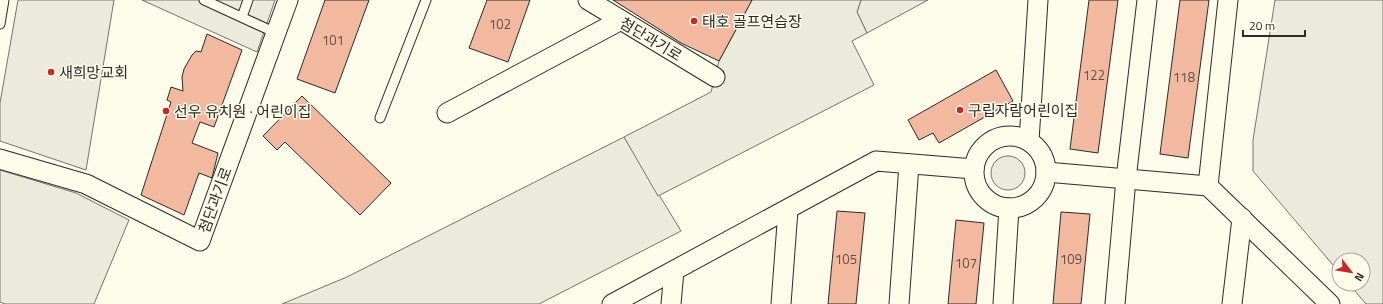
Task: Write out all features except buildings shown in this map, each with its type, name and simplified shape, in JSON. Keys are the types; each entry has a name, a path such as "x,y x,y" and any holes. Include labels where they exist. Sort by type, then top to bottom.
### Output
{"street":[{"name":"첨단과기로","path":"0,159 86,184 200,241 288,0"},
{"name":"첨단과기로","path":"588,0 715,77"},
{"path":"1029,141 1038,0"},
{"path":"1115,304 1126,179 1147,0"},
{"path":"1208,186 1228,0"},
{"path":"447,113 621,20"},
{"path":"1005,136 1018,136 1029,141 1038,149 1044,160 1046,172 1044,183 1039,194 1031,202 1020,207 1009,208 997,206 984,196 975,181 974,169 977,157 984,147 994,140 1005,136"},
{"path":"612,304 876,161 974,169"},
{"path":"899,304 909,164"},
{"path":"1046,172 1208,186 1330,304"},
{"path":"1004,304 1009,208"},
{"path":"781,304 788,210"},
{"path":"1232,304 1242,218"},
{"path":"671,304 674,271"}],"lane":[{"path":"0,24 4,0"},
{"path":"204,0 276,33"},
{"path":"242,18 248,0"},
{"path":"380,118 426,0"}],"shaded area":[{"name":"새희망교회","path":"18,0 114,0 86,170 0,141 0,103"},
{"path":"142,0 275,0 257,52"},
{"path":"752,0 861,0 857,12 867,33 852,41 874,85 658,196 624,137 711,92 719,61"},
{"path":"861,0 928,0 867,33 857,12"},
{"path":"1275,0 1383,0 1383,304 1366,304 1356,292 1371,292 1371,252 1331,252 1331,263 1253,171 1253,140"},
{"path":"624,137 681,231 539,304 282,304 347,277"},
{"path":"1008,156 1020,161 1025,173 1020,185 1008,190 996,185 991,173 996,161"},
{"path":"0,170 76,193 129,220 94,304 5,304 0,302"}],"place":[{"name":"태호 골프연습장","path":"694,21"},
{"name":"새희망교회","path":"51,72"},
{"name":"구립자람어린이집","path":"960,110"},
{"name":"선우 유치원 · 어린이집","path":"166,111"}]}
